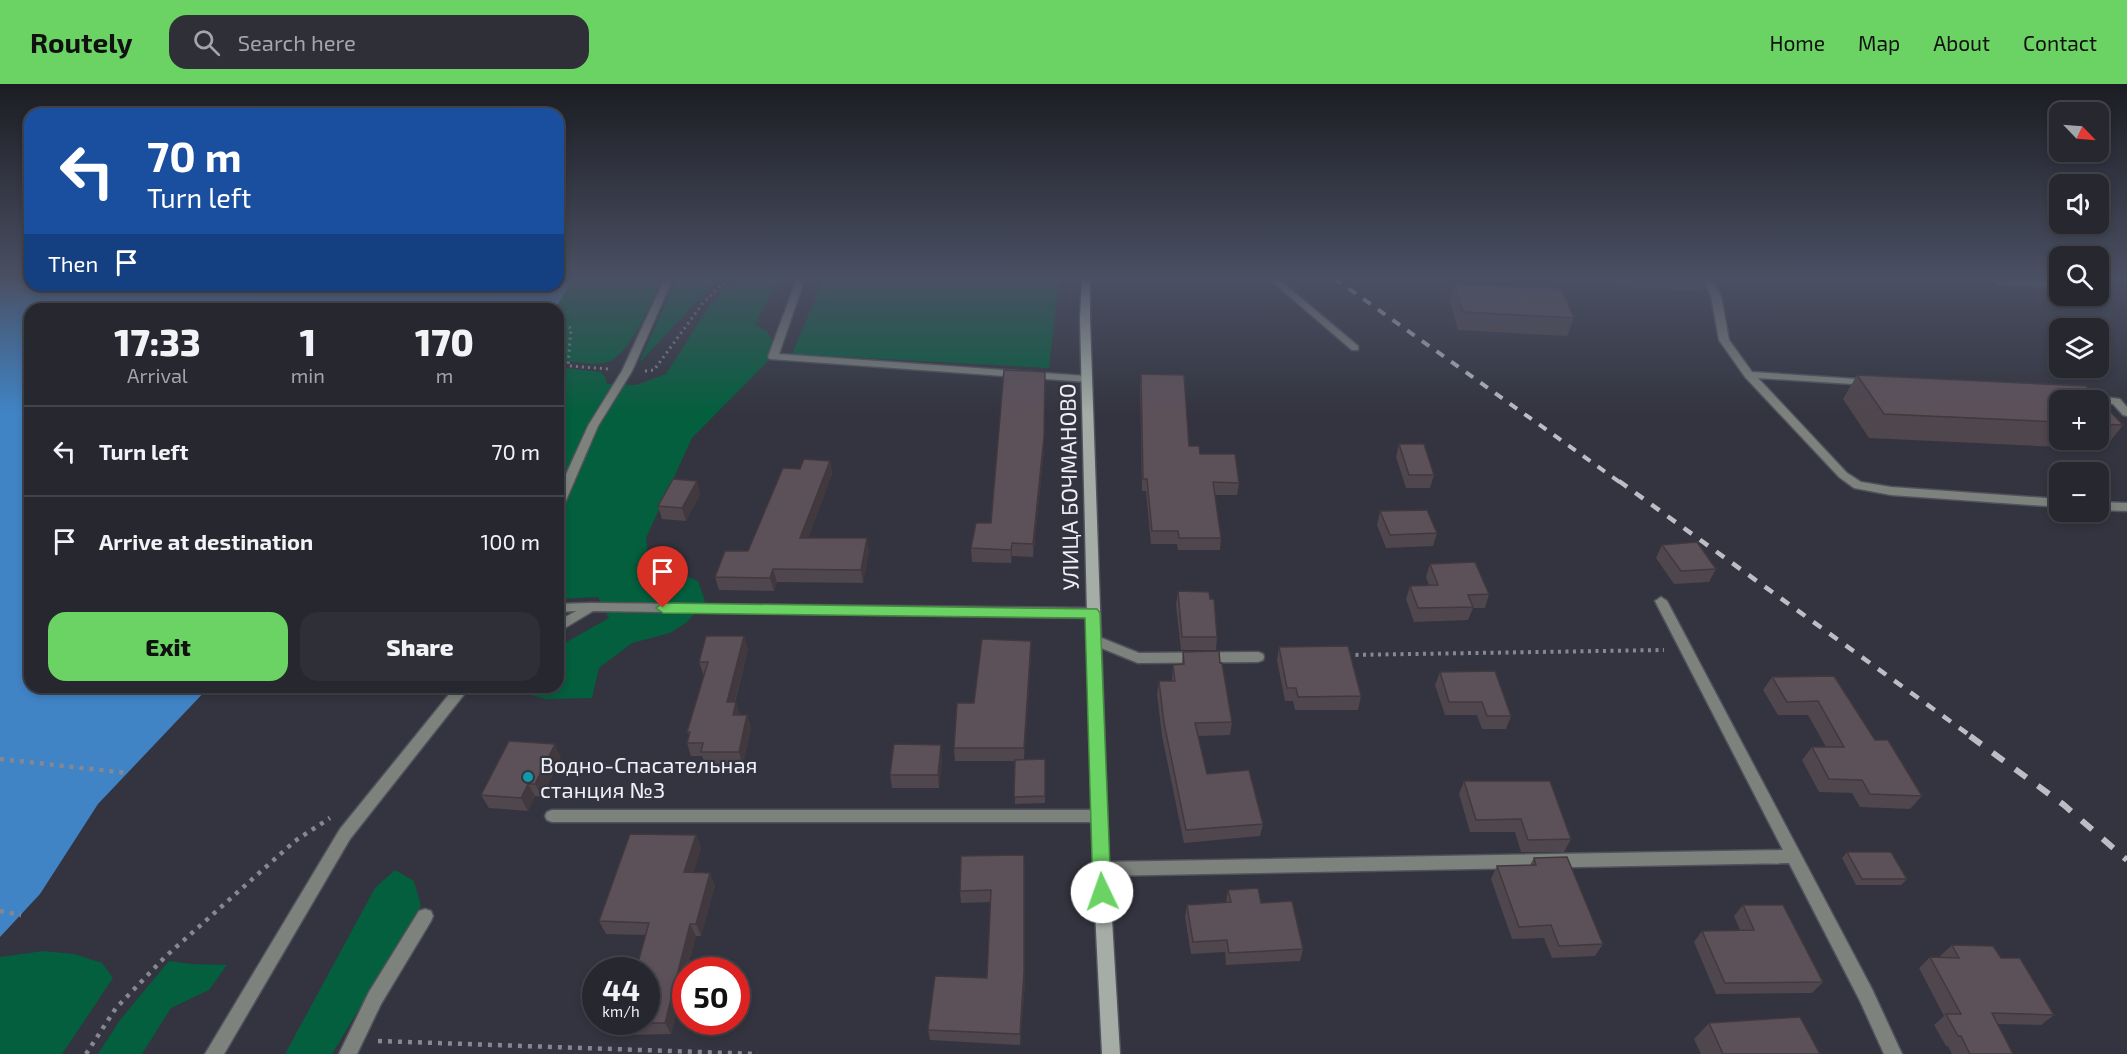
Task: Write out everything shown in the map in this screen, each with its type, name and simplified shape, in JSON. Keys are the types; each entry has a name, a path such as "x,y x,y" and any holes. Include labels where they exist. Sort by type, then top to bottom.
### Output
{"main road":[{"name":"УЛИЦА БОЧМАНОВО","path":"1086,323 1092,613 1101,869 1111,1054"}],"street":[{"path":"564,491 593,426 627,371 649,323"},
{"path":"785,323 773,357 1087,379"},
{"path":"1326,323 1356,348"},
{"path":"1721,323 1724,340 1749,375 1843,475 1858,485 1891,491 2049,502"},
{"path":"1749,375 1876,383"},
{"path":"2109,400 2116,401 2127,413"},
{"path":"2109,506 2127,507"},
{"path":"1661,601 1866,995 1893,1054"},
{"path":"564,623 591,607"},
{"path":"564,608 1092,613"},
{"path":"1094,640 1138,658 1258,657"},
{"path":"213,1054 345,834 458,693"},
{"path":"552,816 1100,816"},
{"path":"1101,869 1794,855"},
{"path":"351,1047 375,998 425,916"}],"path":[{"path":"564,366 640,372 654,370 688,323"},
{"path":"564,325 571,328 568,366"},
{"path":"1341,656 1686,650"},
{"path":"0,759 128,773"},
{"path":"86,1054 116,1008 165,957 295,841 332,816"},
{"path":"0,911 21,915"},
{"path":"351,1047 758,1054"}],"green space":[{"path":"564,323 641,323 634,336 618,355 604,363 564,361"},
{"path":"657,323 676,323 639,363"},
{"path":"698,323 756,323 755,325 766,330 774,343 769,360 692,438 646,538 649,562 698,581 705,601 687,622 670,633 632,643 599,668 592,698 545,699 524,693 564,693 564,644 609,618 598,597 564,599 564,368 600,372 605,376 607,384 636,385 666,374"},
{"path":"805,323 1054,323 1049,368 792,354"},
{"path":"395,870 414,881 421,906 332,1054 285,1054 375,888"},
{"path":"43,951 74,954 102,963 113,978 62,1054 0,1054 0,957"},
{"path":"169,961 227,965 209,990 171,1008 142,1054 98,1054 120,1020"}],"water":[{"path":"0,323 24,323 24,693 203,693 98,804 40,894 0,937"}],"building":[{"path":"1004,370 1045,372 1044,437 1033,544 1012,543 1011,550 971,548 976,523 991,523"},
{"path":"1141,374 1184,375 1189,446 1199,446 1200,454 1235,454 1239,483 1213,482 1221,538 1179,538 1178,531 1152,531 1147,479 1143,479"},
{"path":"1857,375 2086,386 2090,390 2049,390 2049,422 1884,414"},
{"path":"2109,410 2123,425 2109,424"},
{"path":"1399,444 1424,444 1434,475 1409,475"},
{"path":"804,459 830,461 800,538 867,538 861,570 773,569 770,578 715,577 725,551 748,551 783,468 800,469"},
{"path":"673,479 697,481 682,508 658,506"},
{"path":"1427,510 1437,533 1390,535 1380,511"},
{"path":"1697,542 1716,569 1681,571 1662,545"},
{"path":"1475,562 1489,594 1468,595 1473,607 1418,608 1410,586 1438,585 1430,564"},
{"path":"1178,591 1209,592 1210,599 1214,599 1217,637 1182,637"},
{"path":"706,636 744,636 727,702 736,702 733,715 747,715 739,752 701,752 703,743 687,743 690,732 687,732 708,662 699,662"},
{"path":"982,639 1031,641 1024,748 954,748 957,703 974,703"},
{"path":"1348,646 1361,696 1298,697 1296,688 1287,688 1279,647"},
{"path":"1219,651 1232,722 1195,723 1207,774 1249,770 1263,824 1186,830 1164,723 1159,681 1175,681 1173,665 1184,664 1183,652"},
{"path":"1495,671 1511,716 1487,716 1482,702 1449,702 1440,672"},
{"path":"1834,676 1875,740 1888,740 1922,796 1870,794 1862,780 1829,779 1812,747 1844,747 1818,701 1787,702 1772,677"},
{"path":"509,741 555,744 535,784 528,784 521,798 481,795"},
{"path":"894,744 941,745 938,775 890,775"},
{"path":"1045,759 1045,796 1014,797 1015,760"},
{"path":"1464,781 1550,781 1571,839 1528,840 1521,819 1476,820"},
{"path":"630,834 696,835 684,872 710,873 696,924 690,924 682,957 672,957 672,995 665,1023 660,1023 660,957 640,957 649,923 599,921"},
{"path":"1847,852 1891,852 1907,879 1862,879"},
{"path":"1024,855 1024,972 1020,1034 928,1030 935,976 987,978 991,890 960,891 961,856"},
{"path":"1567,857 1603,944 1559,946 1551,925 1519,927 1497,866 1536,865 1534,858"},
{"path":"1258,888 1261,903 1292,901 1303,949 1229,953 1227,940 1193,942 1187,905 1231,902 1228,890"},
{"path":"1743,905 1783,905 1823,982 1725,983 1702,931 1754,930"},
{"path":"1952,945 1993,946 2001,958 2020,958 2054,1015 1992,1013 2013,1054 1970,1054 1961,1036 1958,1036 1946,1014 1961,1014 1930,957 1959,958"},
{"path":"1800,1017 1820,1054 1723,1054 1709,1023"}],"railway":[{"path":"1397,323 1621,483"},
{"path":"1619,481 1972,737"},
{"path":"1970,736 2064,805 2127,860"}],"place":[{"name":"Водно-Спасательная станция №3","path":"528,777"}],"route":[{"path":"663,608 1092,613 1102,892"}]}
